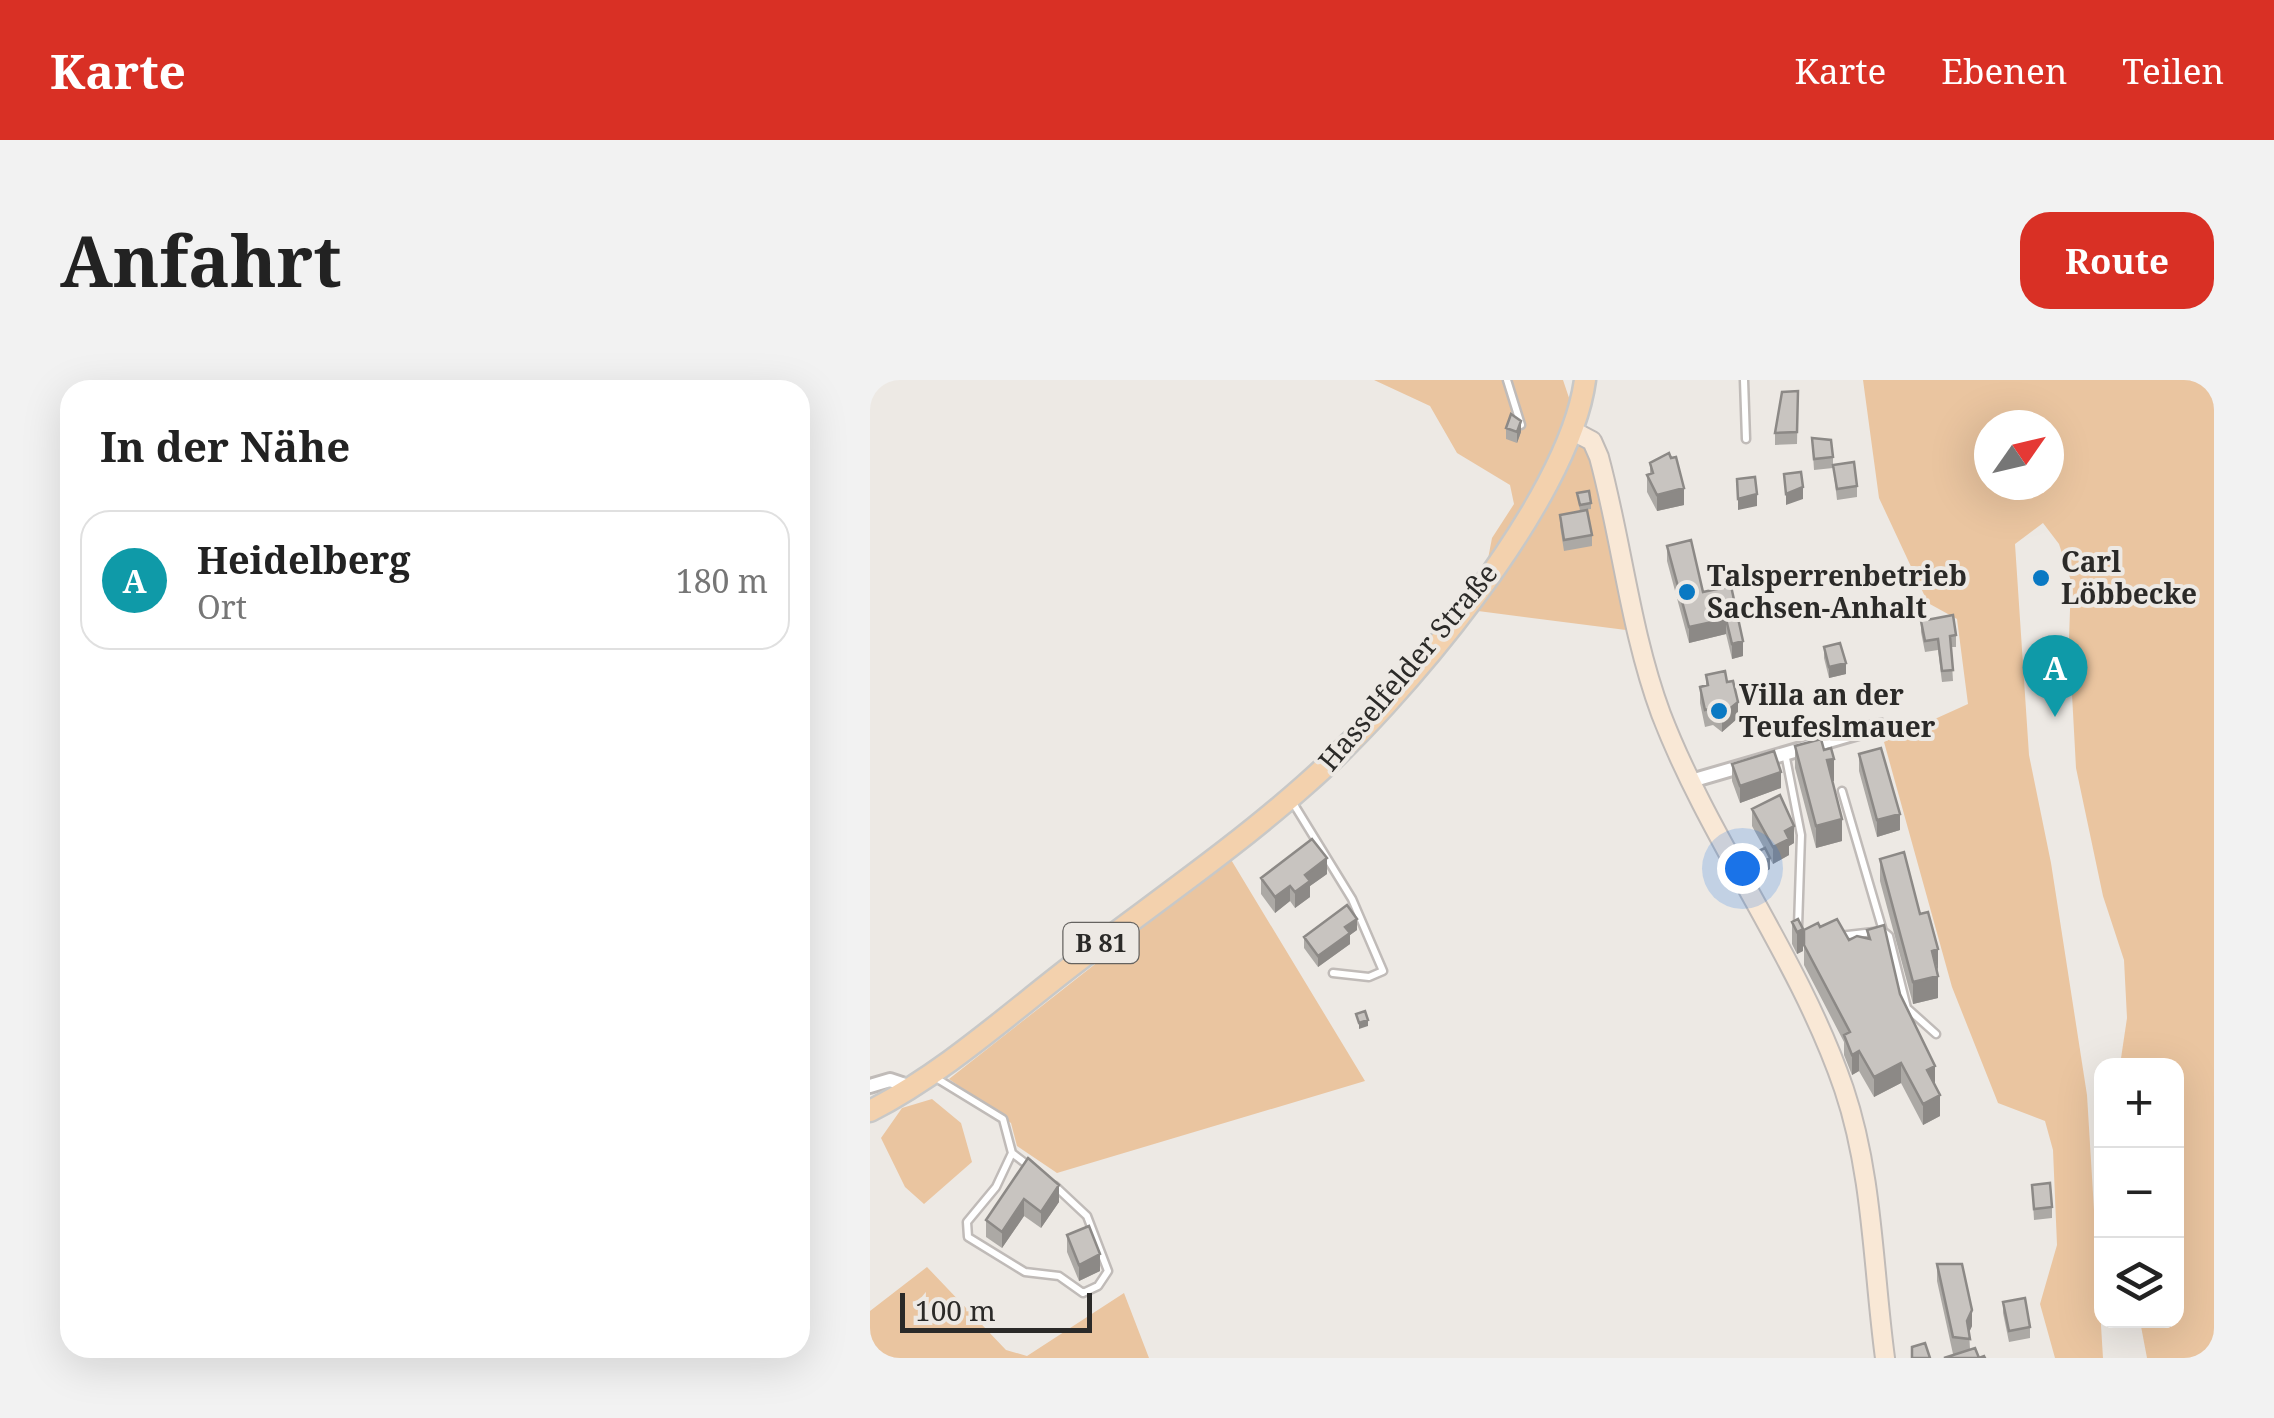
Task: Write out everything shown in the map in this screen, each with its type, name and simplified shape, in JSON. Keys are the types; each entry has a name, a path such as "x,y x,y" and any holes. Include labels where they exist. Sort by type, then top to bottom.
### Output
{"main road":[{"name":"Hasselfelder Straße","path":"870,1111 932,1073 1290,798 1342,750 1462,612 1531,514 1573,431 1585,380"},
{"path":"1573,431 1592,441 1599,456 1646,671 1691,781 1829,1050 1852,1115 1868,1208 1885,1358"}],"street":[{"path":"1691,781 1880,726"},
{"path":"870,1086 890,1080 911,1088"}],"lane":[{"path":"1507,380 1521,425"},
{"path":"1744,380 1746,439"},
{"path":"1785,753 1800,836 1798,933"},
{"path":"1842,792 1883,932"},
{"path":"1290,798 1352,899 1383,972 1369,977 1332,973"},
{"path":"1830,936 1883,932 1889,936 1907,1008 1936,1034"},
{"path":"1774,942 1798,933 1814,934"},
{"path":"932,1073 943,1086 978,1100 1003,1119 1012,1153 1037,1172"},
{"path":"1012,1153 996,1187 967,1222 968,1236 1025,1272 1059,1276 1083,1294 1098,1286 1108,1271 1088,1216 1049,1181"}],"shaded area":[{"path":"1374,380 1563,380 1596,478 1626,630 1478,611 1492,538 1514,504 1510,485 1457,453 1430,406"},
{"path":"1863,380 2214,380 2214,1358 2147,1358 2141,1328 2184,1328 2184,1058 2121,1058 2127,1018 2124,960 2103,896 2076,768 2069,639 2071,581 2059,544 2043,523 2015,544 2029,755 2051,863 2087,1095 2094,1210 2094,1328 2101,1328 2103,1358 2055,1358 2040,1304 2057,1245 2053,1150 2045,1121 1998,1103 1952,987 1884,742 1968,704 1957,619 1928,603 1879,498"},
{"path":"1230,858 1365,1081 1057,1173 1017,1146 1011,1123 949,1079"},
{"path":"932,1099 961,1123 972,1162 924,1204 905,1187 881,1138 902,1108"},
{"path":"927,1267 1006,1350 1027,1356 1124,1293 1149,1358 870,1358 870,1311"}],"building":[{"path":"1798,391 1797,432 1775,433 1782,392"},
{"path":"1511,414 1521,421 1517,432 1506,428"},
{"path":"1812,438 1831,440 1833,457 1814,459"},
{"path":"1669,453 1671,458 1676,457 1684,488 1657,495 1647,475 1653,473 1650,463"},
{"path":"1854,462 1857,486 1837,489 1833,465"},
{"path":"1801,472 1803,487 1786,494 1784,474"},
{"path":"1755,477 1757,494 1738,499 1737,479"},
{"path":"1589,491 1591,503 1580,505 1577,493"},
{"path":"1587,510 1592,535 1564,540 1560,515"},
{"path":"1691,540 1703,592 1731,586 1743,641 1732,644 1726,619 1689,627 1667,546"},
{"path":"1953,615 1953,670 1942,671 1938,639 1925,641 1921,621"},
{"path":"1840,643 1846,663 1829,667 1824,647"},
{"path":"1725,671 1727,682 1733,681 1738,702 1722,715 1713,708 1705,710 1700,687 1708,685 1706,675"},
{"path":"1821,739 1824,750 1831,748 1834,759 1827,760 1842,819 1816,826 1795,746"},
{"path":"1881,748 1900,814 1877,820 1859,754"},
{"path":"1774,751 1781,772 1740,786 1732,764"},
{"path":"1780,795 1794,826 1785,831 1789,839 1773,847 1752,809"},
{"path":"1312,839 1327,858 1305,875 1310,881 1295,892 1290,886 1275,897 1261,878"},
{"path":"1765,848 1770,858 1758,864 1752,854"},
{"path":"1904,852 1920,914 1928,912 1938,949 1932,951 1938,976 1913,982 1880,859"},
{"path":"1347,905 1357,919 1345,927 1350,933 1318,956 1304,937"},
{"path":"1798,919 1803,929 1797,932 1792,922"},
{"path":"1837,919 1849,940 1857,936 1870,939 1867,930 1884,925 1900,994 1935,1066 1927,1070 1940,1095 1923,1104 1901,1063 1874,1077 1859,1051 1852,1055 1844,1035 1850,1032 1804,945 1804,930"},
{"path":"1365,1011 1368,1020 1359,1023 1356,1014"},
{"path":"1028,1158 1059,1185 1041,1212 1024,1199 1002,1232 986,1220"},
{"path":"2050,1183 2052,1207 2034,1209 2032,1185"},
{"path":"1089,1226 1100,1254 1079,1265 1067,1235"},
{"path":"1937,1264 1962,1264 1972,1310 1967,1321 1970,1339 1953,1337"},
{"path":"2025,1298 2030,1327 2009,1331 2003,1302"},
{"path":"1925,1343 1930,1358 1912,1358 1912,1347"},
{"path":"1975,1348 1979,1358 1944,1358"}],"place":[{"name":"Carl Löbbecke","path":"2041,578"},
{"name":"Talsperrenbetrieb Sachsen-Anhalt","path":"1687,592"},
{"name":"Villa an der Teufeslmauer","path":"1719,711"},
{"name":"Heidelberg","path":"2055,717"}]}
